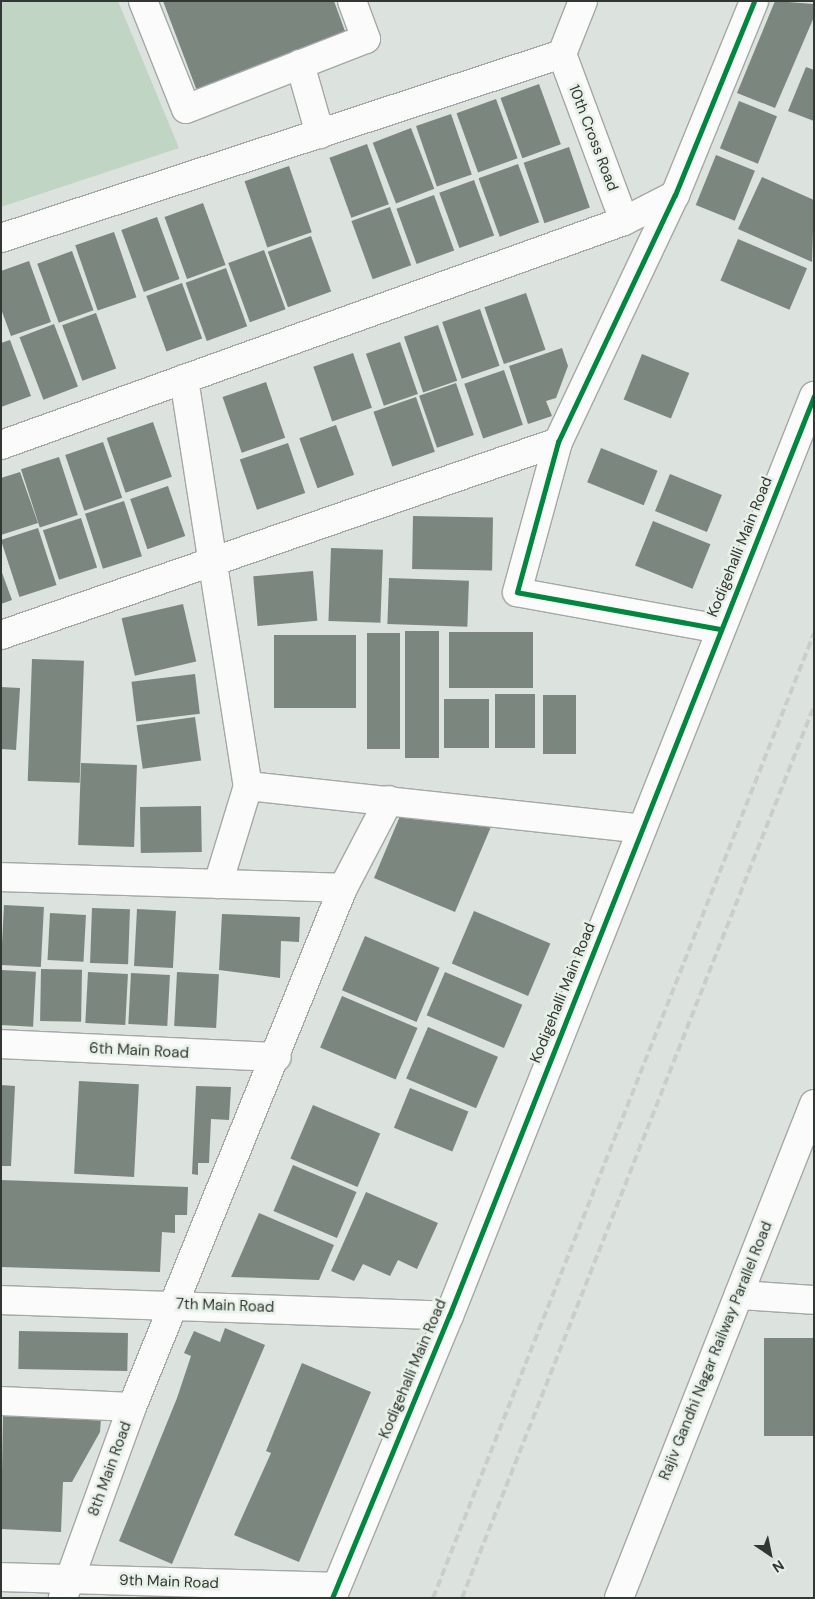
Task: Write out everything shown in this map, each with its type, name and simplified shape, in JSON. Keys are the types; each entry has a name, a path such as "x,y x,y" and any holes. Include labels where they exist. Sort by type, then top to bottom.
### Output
{"street":[{"path":"143,1 186,109 366,39 352,1"},
{"path":"1,238 562,54 583,1"},
{"path":"720,629 517,592 558,442 676,195 754,1"},
{"name":"10th Cross Road","path":"562,54 624,221"},
{"path":"300,64 320,134"},
{"path":"1,445 624,221 676,195"},
{"path":"184,380 215,561 248,786 218,884"},
{"name":"Kodigehalli Main Road","path":"334,1592 449,1316 814,396"},
{"path":"1,635 558,442"},
{"path":"248,786 642,828"},
{"path":"132,1406 277,1057 343,888 389,800"},
{"path":"1,878 343,888"},
{"name":"6th Main Road","path":"1,1044 277,1057"},
{"name":"Rajiv Gandhi Nagar Railway Parallel Road","path":"619,1598 814,1104"},
{"path":"738,1296 814,1300"},
{"name":"7th Main Road","path":"1,1300 175,1304 449,1316"},
{"name":"8th Main Road","path":"1,1401 132,1406 67,1588"},
{"name":"9th Main Road","path":"1,1576 67,1588 334,1592"}],"green space":[{"path":"1,1 118,1 179,148 1,207"}],"building":[{"path":"163,1 334,1 346,34 197,91"},
{"path":"775,1 814,4 814,17 775,108 737,93"},
{"path":"806,67 814,70 814,121 788,111"},
{"path":"539,84 561,144 522,158 500,98"},
{"path":"496,99 518,158 478,173 457,113"},
{"path":"739,101 777,116 758,164 720,148"},
{"path":"451,114 472,175 437,187 416,126"},
{"path":"411,128 434,189 396,203 373,143"},
{"path":"367,144 389,204 351,218 329,158"},
{"path":"569,147 590,208 544,223 524,163"},
{"path":"716,155 755,171 735,221 696,205"},
{"path":"518,164 539,222 500,237 479,178"},
{"path":"289,166 312,232 267,247 245,181"},
{"path":"762,177 814,200 812,262 738,229"},
{"path":"474,180 494,235 459,248 439,193"},
{"path":"434,195 454,250 417,264 396,209"},
{"path":"203,203 226,265 187,279 164,217"},
{"path":"390,207 411,265 373,279 351,221"},
{"path":"157,217 180,279 144,292 121,230"},
{"path":"114,232 136,297 98,311 75,245"},
{"path":"311,236 331,291 288,307 268,252"},
{"path":"738,239 807,268 789,310 720,280"},
{"path":"264,250 286,309 250,322 228,263"},
{"path":"72,251 94,310 59,323 37,264"},
{"path":"29,261 51,322 11,336 1,309 1,271"},
{"path":"226,268 247,326 207,341 186,283"},
{"path":"182,283 202,338 166,351 146,296"},
{"path":"526,293 546,350 504,364 484,307"},
{"path":"480,309 500,366 462,379 442,322"},
{"path":"96,313 116,368 82,381 62,325"},
{"path":"54,324 78,387 43,400 19,337"},
{"path":"438,325 457,381 423,393 404,337"},
{"path":"10,340 31,396 1,407 1,343"},
{"path":"400,342 418,394 384,406 366,354"},
{"path":"562,348 568,366 556,398 546,401 552,416 528,424 509,366"},
{"path":"353,353 372,408 332,422 313,367"},
{"path":"642,354 689,373 671,419 624,399"},
{"path":"504,370 523,425 483,439 464,384"},
{"path":"266,382 285,438 242,453 223,397"},
{"path":"456,383 474,435 437,448 419,396"},
{"path":"416,397 435,452 392,466 373,412"},
{"path":"153,422 172,477 126,493 107,438"},
{"path":"336,425 354,475 317,488 299,438"},
{"path":"103,442 122,498 84,511 65,455"},
{"path":"288,443 305,493 257,510 240,460"},
{"path":"601,448 658,471 644,505 587,482"},
{"path":"59,457 78,515 40,527 21,469"},
{"path":"20,472 38,523 1,535 1,478"},
{"path":"670,474 722,495 707,532 655,511"},
{"path":"168,486 185,536 147,549 130,499"},
{"path":"124,501 142,556 103,569 85,514"},
{"path":"413,516 493,517 492,570 412,569"},
{"path":"81,518 97,567 59,580 43,530"},
{"path":"653,521 710,544 693,589 635,566"},
{"path":"38,528 57,585 19,597 1,540"},
{"path":"331,548 383,550 380,623 328,621"},
{"path":"1,570 12,600 1,604"},
{"path":"313,571 317,621 258,626 253,576"},
{"path":"389,578 469,581 467,627 387,624"},
{"path":"183,604 196,661 135,676 122,618"},
{"path":"405,631 439,631 439,758 405,758"},
{"path":"449,632 533,632 533,688 449,688"},
{"path":"367,633 400,633 400,749 367,749"},
{"path":"274,635 356,635 356,708 274,708"},
{"path":"32,659 84,661 80,783 28,781"},
{"path":"195,674 200,714 136,722 131,682"},
{"path":"1,687 20,688 16,750 1,749"},
{"path":"495,694 535,694 535,748 495,748"},
{"path":"543,695 576,695 576,754 543,754"},
{"path":"444,699 489,699 489,748 444,748"},
{"path":"195,717 201,761 143,769 137,725"},
{"path":"81,763 137,765 134,847 78,845"},
{"path":"201,806 202,852 141,853 140,807"},
{"path":"400,816 493,822 455,912 374,878"},
{"path":"4,905 44,907 41,967 1,965"},
{"path":"92,908 130,909 128,964 90,963"},
{"path":"137,909 176,911 173,968 134,966"},
{"path":"474,911 550,943 528,996 452,963"},
{"path":"50,913 86,915 83,962 48,960"},
{"path":"222,914 300,917 299,942 281,941 280,978 219,970"},
{"path":"365,936 440,968 417,1022 342,990"},
{"path":"41,969 82,970 81,1022 40,1021"},
{"path":"1,970 36,972 33,1027 1,1025"},
{"path":"88,972 128,974 125,1025 85,1023"},
{"path":"177,972 219,974 216,1028 174,1026"},
{"path":"445,972 522,1005 504,1048 427,1015"},
{"path":"131,973 170,975 167,1026 128,1024"},
{"path":"342,996 417,1028 396,1080 320,1048"},
{"path":"428,1027 498,1057 476,1108 406,1079"},
{"path":"79,1081 139,1084 134,1177 74,1174"},
{"path":"1,1085 15,1086 11,1166 1,1166"},
{"path":"196,1086 231,1087 229,1120 211,1119 209,1163 198,1163 198,1175 192,1174"},
{"path":"410,1088 468,1112 452,1151 394,1128"},
{"path":"313,1105 380,1134 358,1187 290,1158"},
{"path":"293,1165 357,1192 337,1238 273,1211"},
{"path":"1,1180 188,1187 187,1215 175,1215 175,1233 162,1232 160,1272 1,1267"},
{"path":"366,1192 438,1223 417,1269 398,1260 390,1276 363,1264 354,1281 331,1271"},
{"path":"259,1213 334,1245 319,1280 231,1277"},
{"path":"225,1328 265,1345 172,1564 119,1541 177,1398 191,1356 184,1353 194,1331 220,1342"},
{"path":"19,1331 128,1333 127,1371 18,1369"},
{"path":"764,1338 814,1338 814,1436 764,1436"},
{"path":"302,1363 371,1392 299,1562 234,1535 271,1453 266,1451"},
{"path":"3,1413 101,1418 100,1432 72,1482 63,1482 61,1532 1,1529"}],"railway":[{"path":"433,1598 814,633"},
{"path":"462,1598 814,706"}],"cycle path":[{"path":"720,629 517,592 558,442 675,195 754,1"},
{"path":"332,1598 449,1316 814,396"}]}
